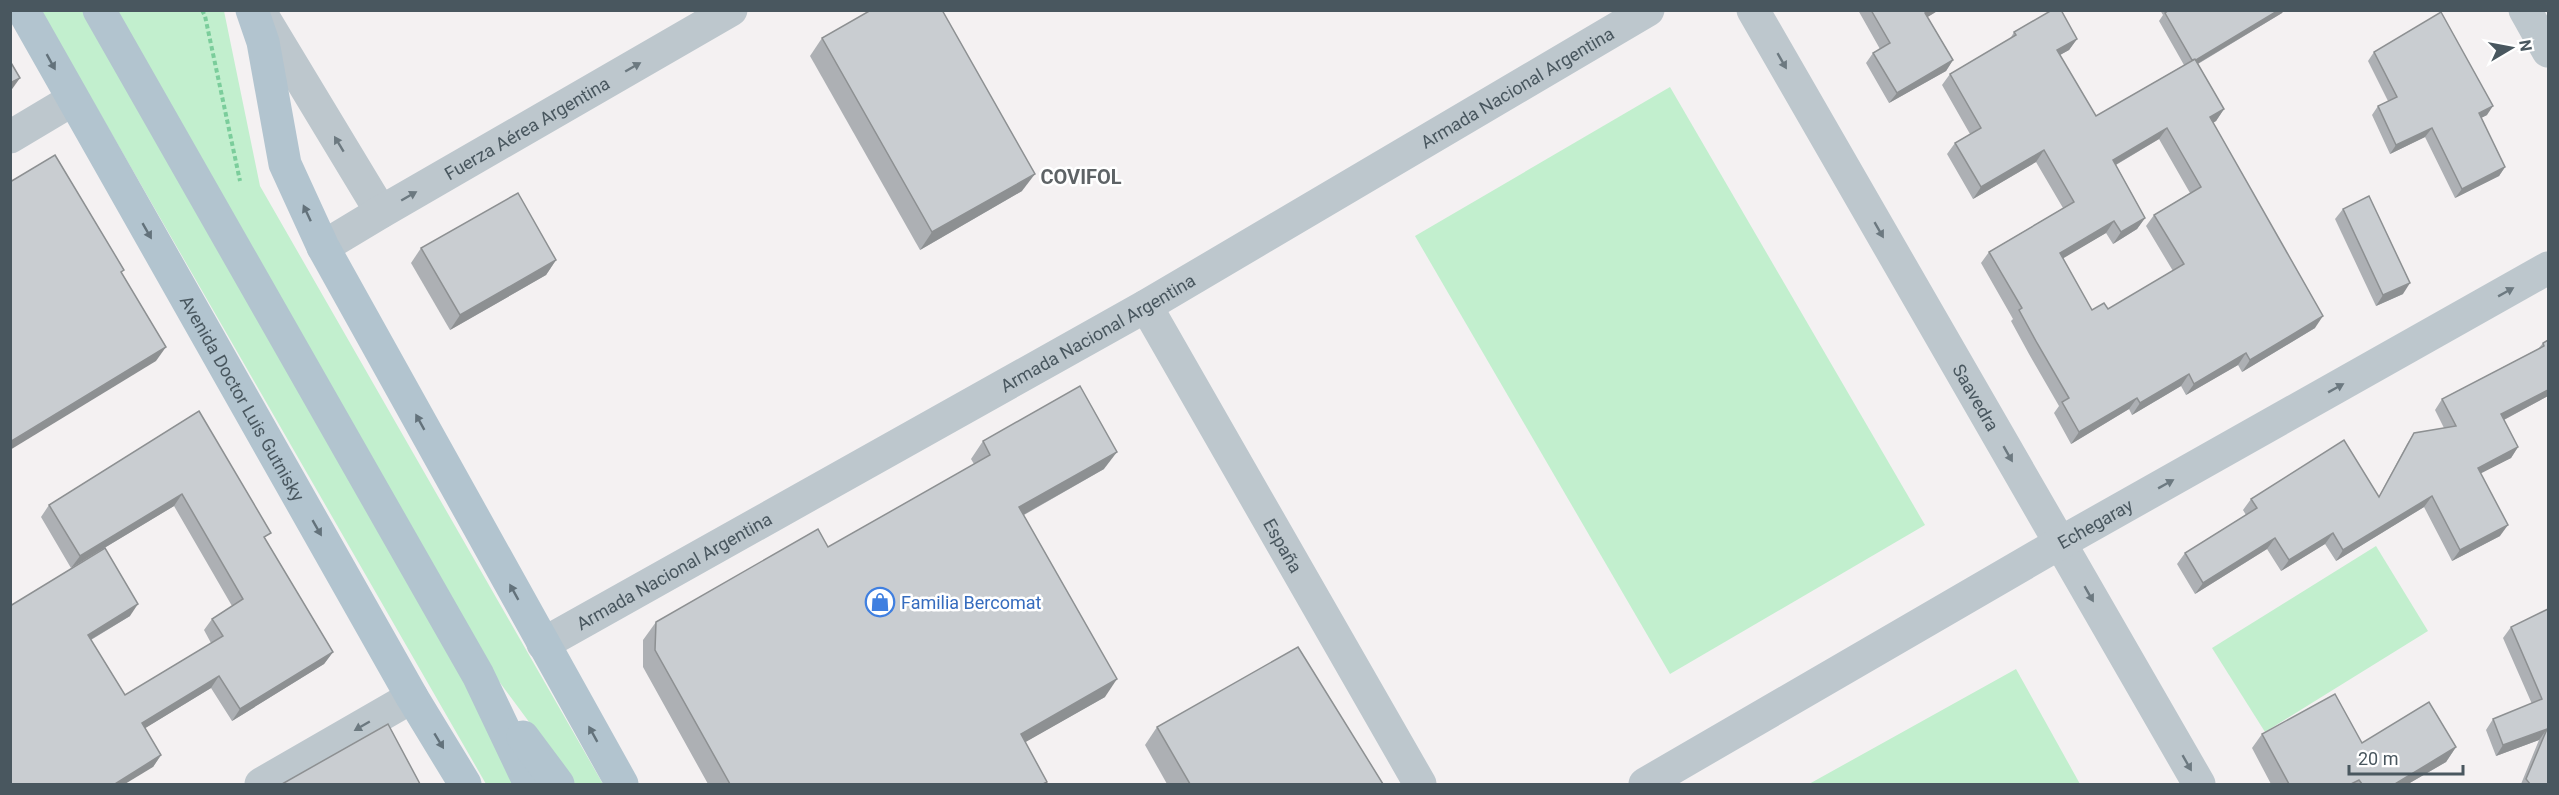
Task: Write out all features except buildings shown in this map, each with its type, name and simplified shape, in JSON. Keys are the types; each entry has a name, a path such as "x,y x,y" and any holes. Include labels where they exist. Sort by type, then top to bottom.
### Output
{"main road":[{"name":"Avenida Doctor Luis Gutnisky","path":"23,10 412,697 465,784"},
{"path":"99,10 477,675 530,784"},
{"path":"252,10 263,42 285,164 323,247 622,784"},
{"path":"477,675 558,784"}],"street":[{"path":"259,10 381,212"},
{"name":"Fuerza Aérea Argentina","path":"323,247 731,10"},
{"name":"Armada Nacional Argentina","path":"543,644 1146,306 1647,10"},
{"name":"Saavedra","path":"1753,10 2199,784"},
{"path":"2525,10 2548,51"},
{"path":"10,137 72,100"},
{"name":"Echegaray","path":"1645,784 2060,543 2548,268"},
{"name":"España","path":"1146,306 1420,784"},
{"path":"261,784 412,697"}],"green space":[{"path":"41,11 224,11 260,186 603,784 575,784 410,561 518,784 486,784"},
{"path":"1670,87 1925,525 1670,674 1415,236"},
{"path":"2376,546 2428,631 2265,732 2212,648"},
{"path":"2016,669 2080,784 1809,784"}],"place":[{"name":"Familia Bercomat","path":"880,602"}],"district":[{"name":"COVIFOL","path":"1081,177"}]}
